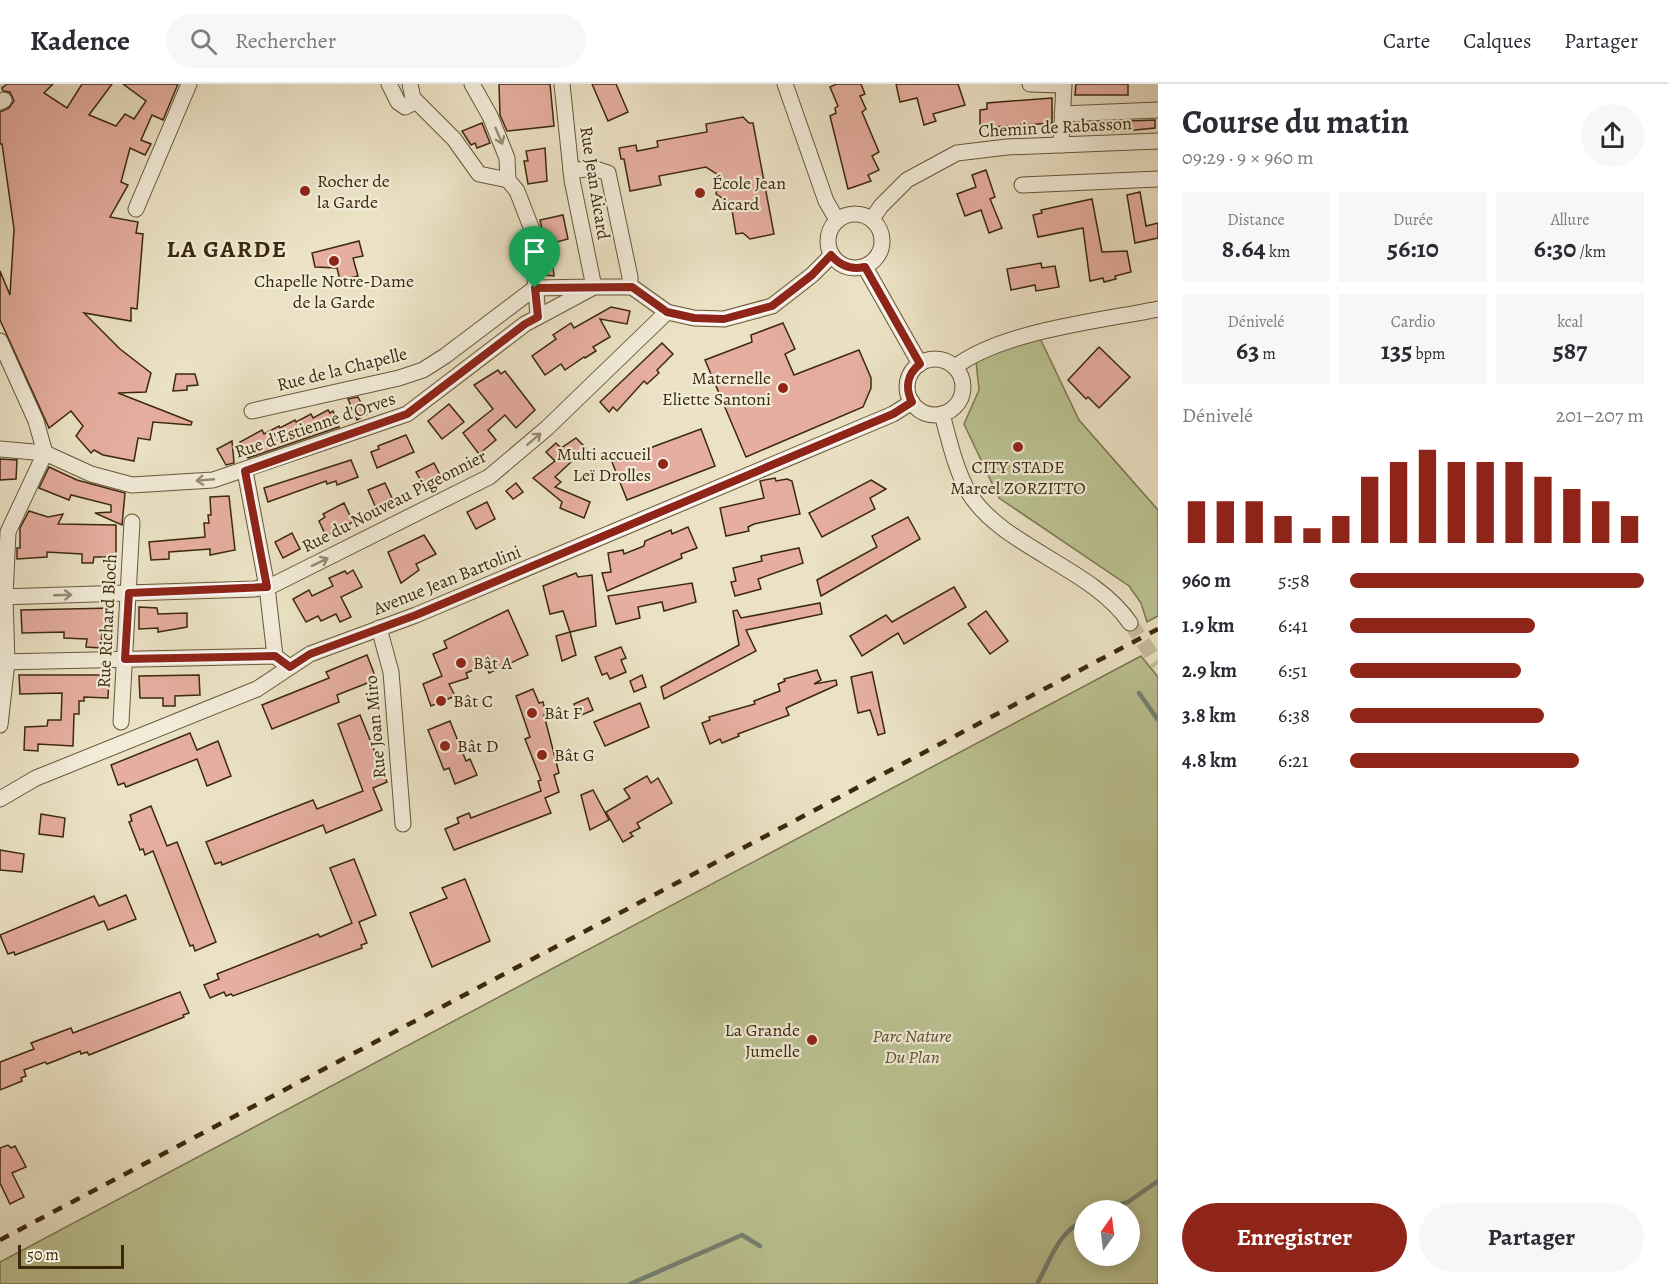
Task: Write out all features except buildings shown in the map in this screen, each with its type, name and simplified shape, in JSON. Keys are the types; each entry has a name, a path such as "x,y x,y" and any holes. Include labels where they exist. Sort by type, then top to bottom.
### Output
{"street":[{"path":"135,209 189,84"},
{"path":"389,84 398,102 405,107 413,103 412,91"},
{"path":"472,84 490,116 507,158 508,180 517,192 531,227 538,317"},
{"name":"Rue Jean Aicard","path":"562,84 571,171 594,287"},
{"path":"785,84 826,201 837,220"},
{"path":"1030,84 1064,85 1061,145"},
{"path":"412,91 454,139 479,174 508,180"},
{"path":"1062,114 1158,110"},
{"name":"Chemin de Rabasson","path":"872,219 881,206 907,180 957,153 1007,147 1158,141"},
{"path":"571,171 593,168 608,173 630,277 630,287 667,312 694,318 724,319 772,306 812,275 831,255"},
{"path":"1022,185 1158,179"},
{"path":"858,214 872,219 881,232 882,247 873,261 865,267 850,268 831,255 829,233 837,220 858,214"},
{"path":"865,267 920,364"},
{"path":"535,288 594,287"},
{"name":"Rue d'Estienne d'Orves","path":"0,449 45,453 91,474 132,485 213,480 407,414 525,324 594,287 630,287"},
{"name":"Rue de la Chapelle","path":"252,411 399,378 423,370 482,330 535,288"},
{"path":"955,367 975,352 1010,339 1158,309"},
{"name":"Rue du Nouveau Pigeonnier","path":"2,597 267,587 489,477 547,428 667,312"},
{"path":"0,342 36,421 45,453 4,532 0,725"},
{"path":"935,359 955,367 962,380 963,394 955,407 942,414 928,414 912,402 908,396 908,380 920,364 935,359"},
{"name":"Avenue Jean Bartolini","path":"0,799 36,778 257,689 310,654 380,628 714,491 893,414 912,402"},
{"path":"942,414 962,476 969,492 981,509 1016,536 1101,591 1129,621"},
{"path":"245,471 267,587 275,656"},
{"name":"Rue Richard Bloch","path":"121,722 132,522"},
{"name":"Rue Joan Miro","path":"380,628 391,672 403,824"},
{"path":"3,662 275,656 290,667"}],"green space":[{"path":"1038,334 1079,420 1158,510 1158,616 1147,622 1141,603 1129,586 999,498 964,424 979,390 975,352"},
{"name":"Parc Nature Du Plan","path":"1141,656 1158,677 1158,1284 0,1284 0,1262"}],"waterway":[{"path":"1139,693 1158,720"},
{"path":"1131,1200 1158,1181"},
{"path":"1037,1284 1061,1240 1074,1227"},
{"path":"630,1284 742,1235 760,1246"}],"tunnel":[{"path":"1130,623 1158,664"}],"railway":[{"path":"0,1240 1158,629"}],"place":[{"name":"Rocher de la Garde","path":"305,191"},
{"name":"École Jean Aicard","path":"700,193"},
{"name":"Chapelle Notre-Dame de la Garde","path":"334,261"},
{"name":"Maternelle Eliette Santoni","path":"783,388"},
{"name":"CITY STADE Marcel ZORZITTO","path":"1018,447"},
{"name":"Multi accueil Leï Drolles","path":"663,464"},
{"name":"Bât A","path":"461,663"},
{"name":"Bât C","path":"441,701"},
{"name":"Bât F","path":"532,713"},
{"name":"Bât D","path":"445,746"},
{"name":"Bât G","path":"542,755"},
{"name":"La Grande Jumelle","path":"812,1040"}],"district":[{"name":"LA GARDE","path":"227,249"}],"route":[{"path":"831,255 836,261 850,268 865,267 872,284 920,364 915,367 908,380 908,396 912,402 893,414 725,486 416,615 310,654 290,667 275,656 125,659 129,593 267,587 245,471 407,414 525,324 538,317 535,288 632,287 667,312 694,318 724,319 772,306 812,275 831,255"}]}
